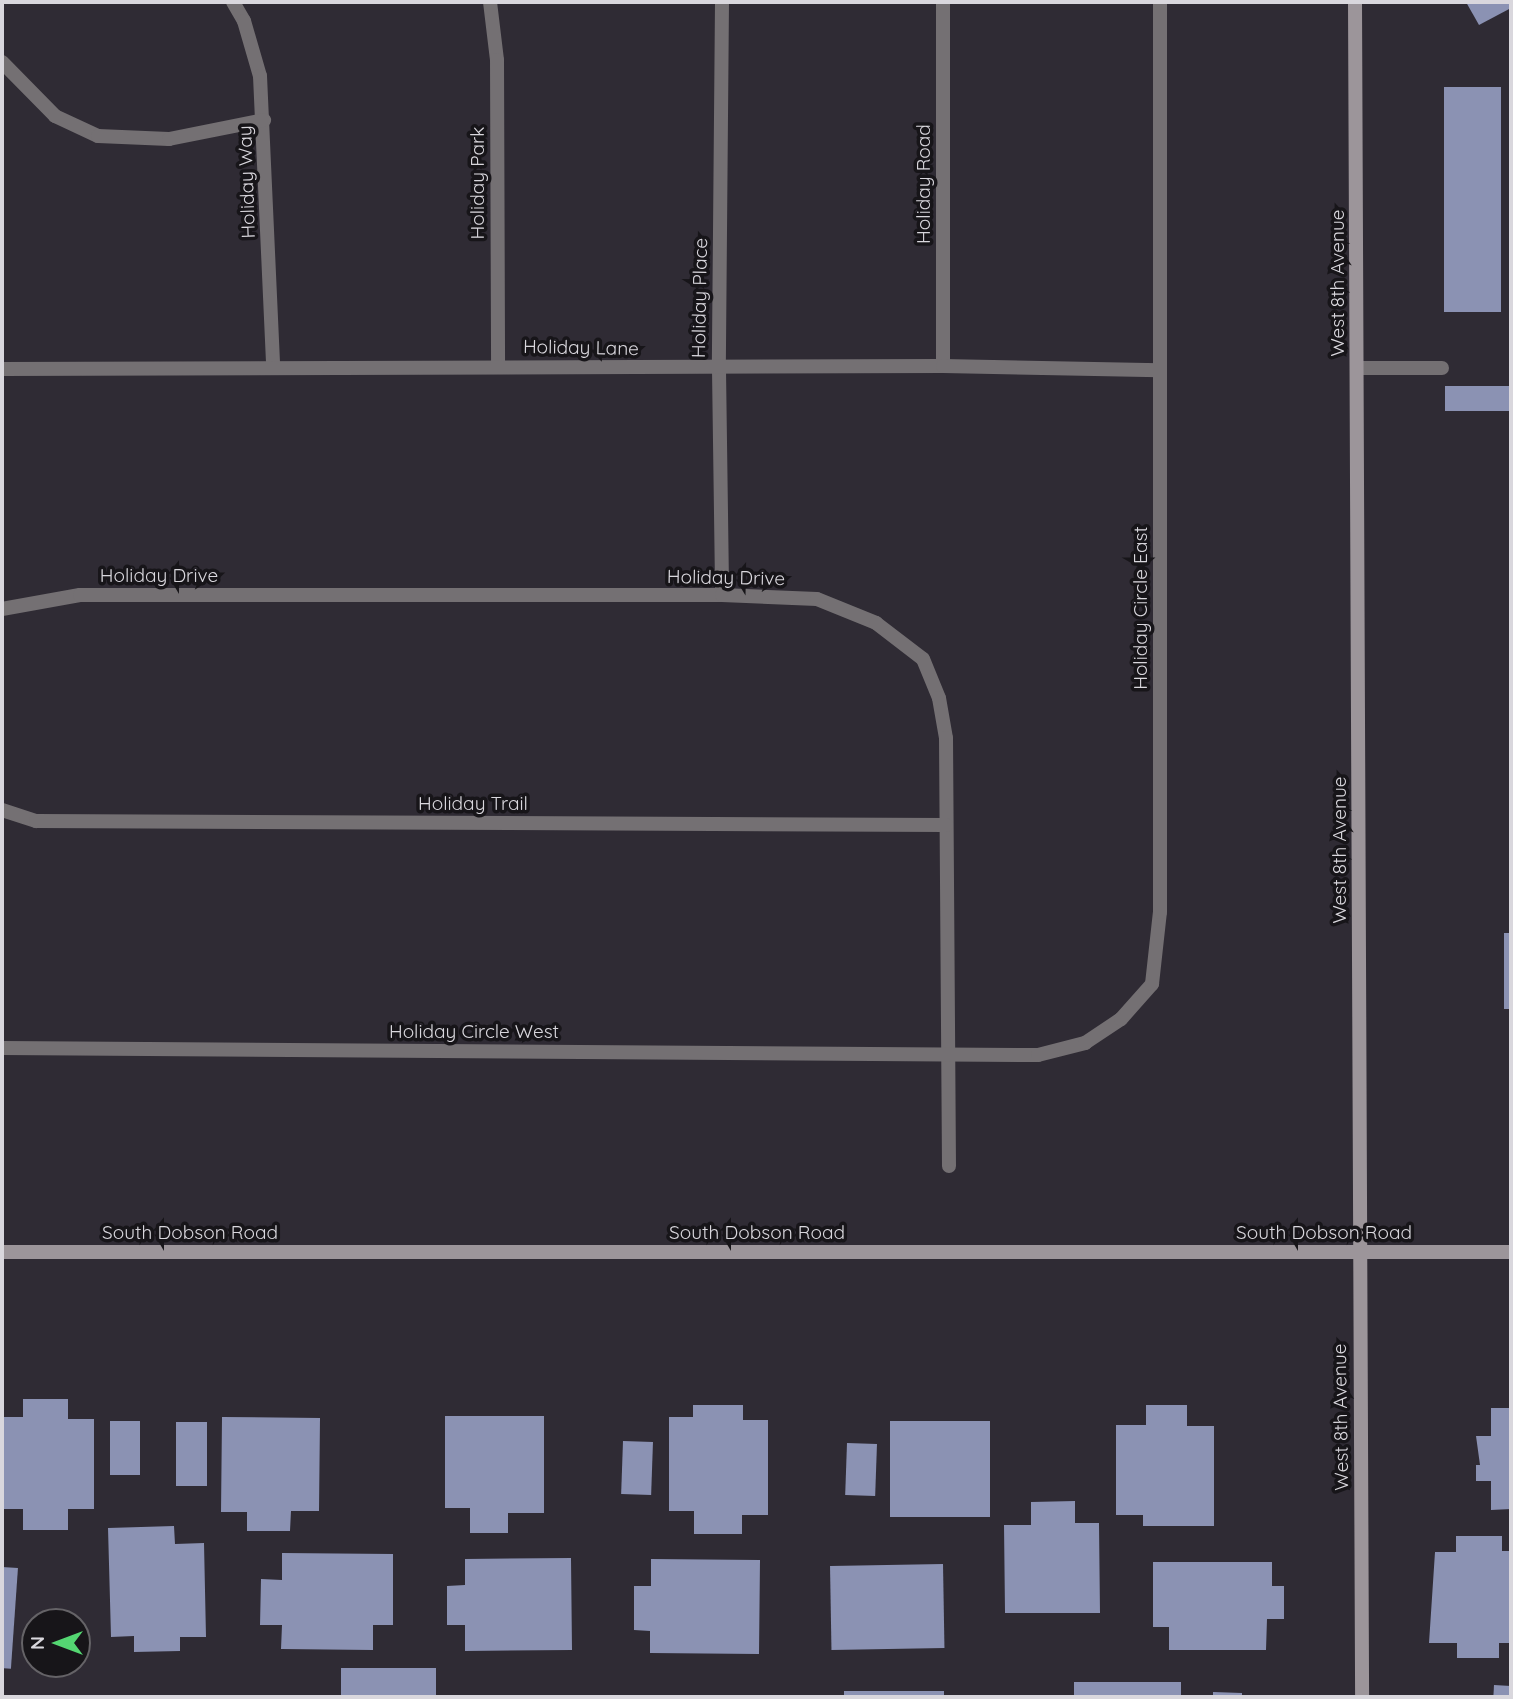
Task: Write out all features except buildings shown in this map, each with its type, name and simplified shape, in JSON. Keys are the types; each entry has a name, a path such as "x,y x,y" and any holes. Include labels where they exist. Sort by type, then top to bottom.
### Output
{"street":[{"name":"West 8th Avenue","path":"1355,2 1362,1697"},
{"name":"South Dobson Road","path":"2,1252 1511,1252"}],"lane":[{"name":"Holiday Way","path":"233,2 244,21 260,76 273,366"},
{"name":"Holiday Park","path":"490,2 497,61 498,366"},
{"name":"Holiday Place","path":"722,2 719,370 722,595"},
{"name":"Holiday Road","path":"943,2 943,366"},
{"name":"Holiday Circle East","path":"947,1055 1038,1055 1085,1043 1121,1019 1152,984 1160,912 1160,2"},
{"path":"2,62 55,116 99,136 169,139 264,120"},
{"name":"Holiday Lane","path":"2,369 498,366 719,370 943,366 1160,370"},
{"path":"1357,368 1442,368"},
{"name":"Holiday Drive","path":"2,608 80,595 722,595 817,599 876,623 923,659 939,698 946,737 949,1166"},
{"name":"Holiday Trail","path":"2,810 36,821 946,825"},
{"name":"Holiday Circle West","path":"2,1048 947,1055"}]}
